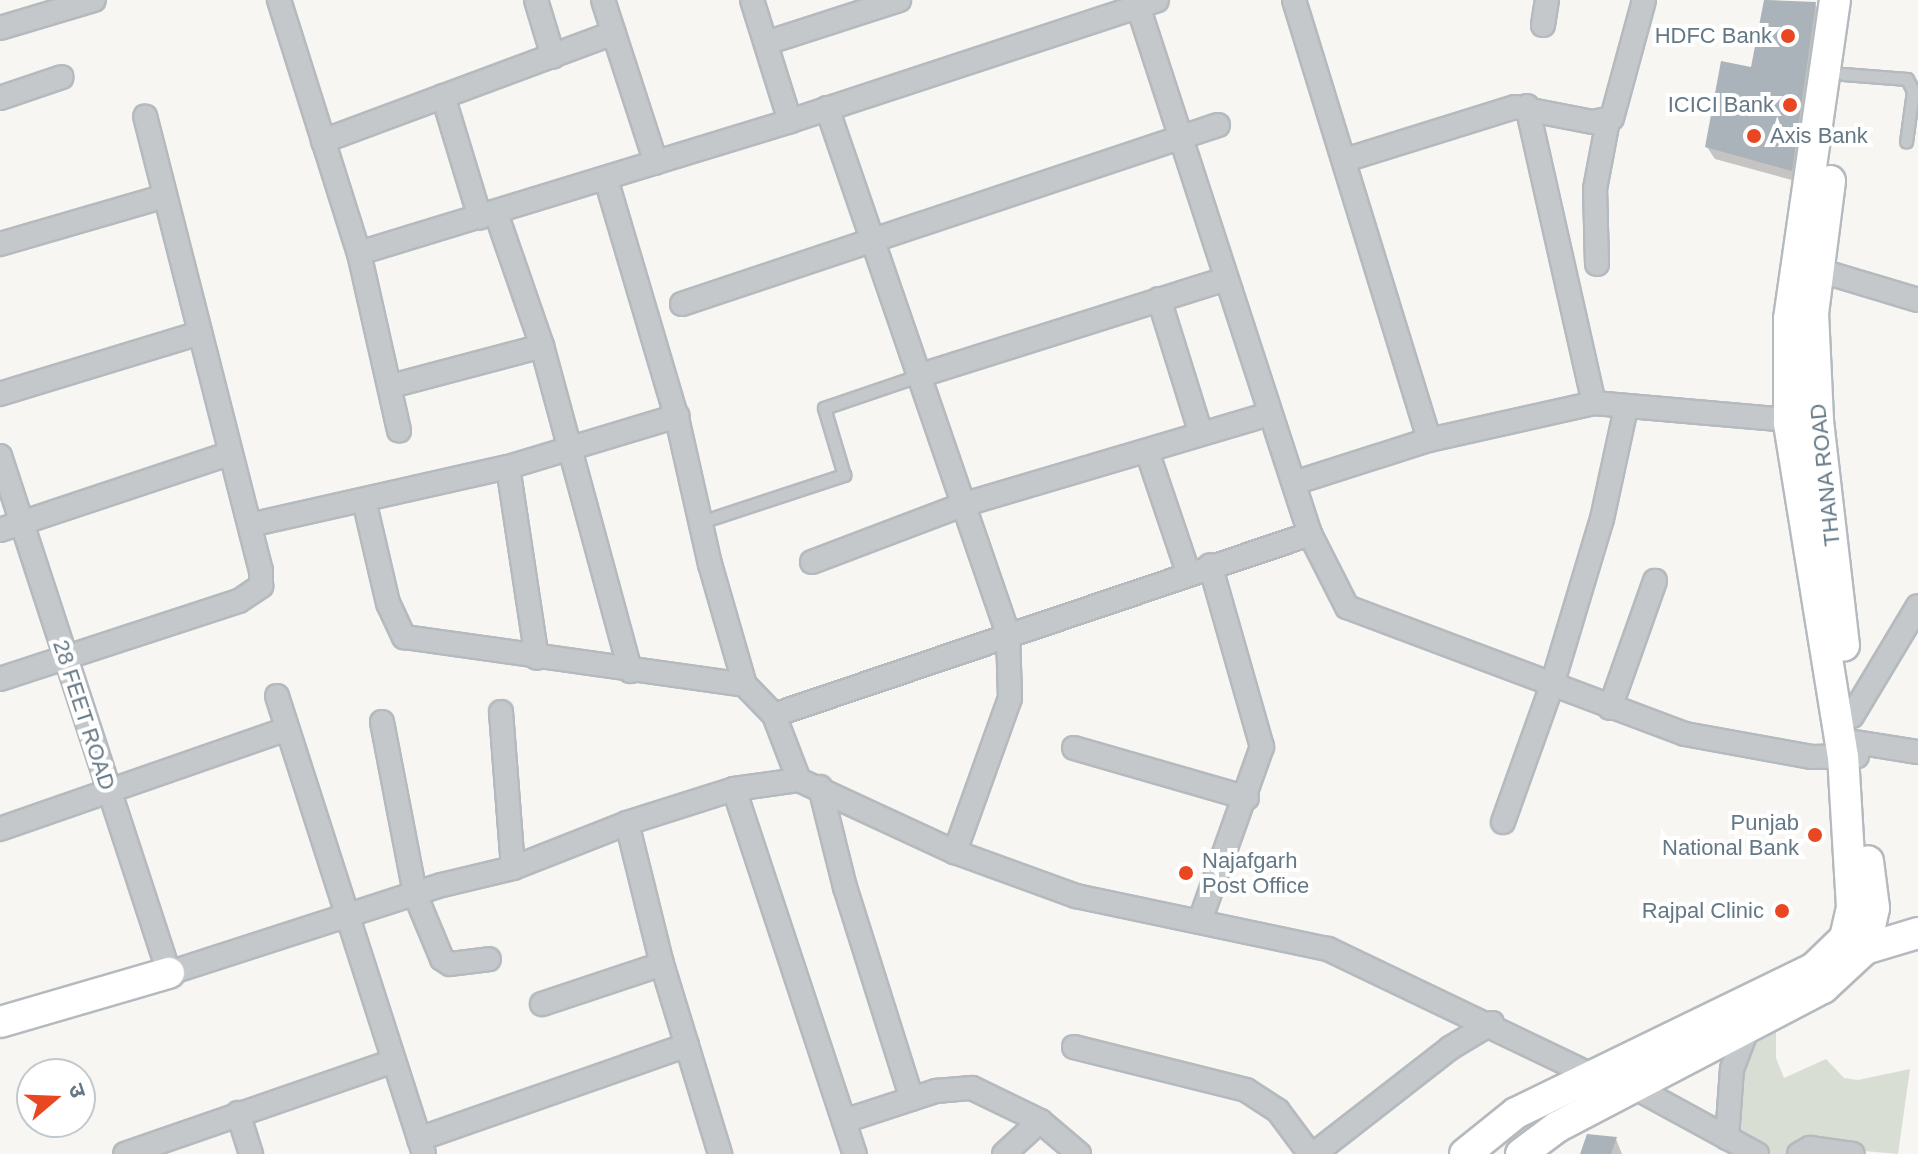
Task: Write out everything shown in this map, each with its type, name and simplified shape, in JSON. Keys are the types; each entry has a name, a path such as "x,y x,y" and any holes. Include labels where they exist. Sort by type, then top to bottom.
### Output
{"main road":[{"name":"THANA ROAD","path":"1842,1 1843,74 1813,313 1803,421 1874,908 1855,944"},
{"path":"1842,1 1789,319 1852,743"},
{"path":"1465,1154 1516,1113 1813,969 1855,944 1918,933"},
{"path":"1527,1151 1557,1127 1823,988 1855,944"},
{"path":"0,1022 169,973"}],"street":[{"path":"0,28 94,0"},
{"path":"279,0 359,253 399,431"},
{"path":"536,0 553,56"},
{"path":"603,0 656,163"},
{"path":"752,0 790,121"},
{"path":"766,43 899,0"},
{"path":"1294,0 1429,440"},
{"path":"1543,25 1547,0"},
{"path":"1597,264 1595,189 1608,120 1618,103 1644,0"},
{"path":"359,253 790,121 1147,3 1225,279 1310,534 1347,607 1553,682 1610,708 1730,745 1852,743 1918,752"},
{"path":"323,141 614,33"},
{"path":"0,98 62,77"},
{"path":"443,96 542,346 630,671"},
{"path":"1345,160 1527,106 1593,122 1608,120"},
{"path":"1527,106 1594,403"},
{"path":"827,108 1008,634 1010,698 955,852"},
{"path":"0,679 253,595 261,586 261,571 250,525 145,117"},
{"path":"682,304 1218,125"},
{"path":"606,179 677,416 701,522 745,685 774,715 810,784 912,1099"},
{"path":"0,244 165,196"},
{"path":"1818,270 1918,300"},
{"path":"918,376 1225,279"},
{"path":"1159,299 1201,434"},
{"path":"0,394 200,333"},
{"path":"391,386 542,346"},
{"path":"1294,483 1429,440 1594,403 1803,421"},
{"path":"1503,822 1553,682 1602,519 1626,408"},
{"path":"812,562 962,505 1270,414"},
{"path":"250,525 508,467 677,416"},
{"path":"1147,451 1199,568 1260,731 1259,763 1201,918"},
{"path":"0,530 231,453"},
{"name":"28 FEET ROAD","path":"0,456 169,973"},
{"path":"508,467 537,658"},
{"path":"364,500 388,603 404,637 745,685"},
{"path":"774,715 1199,568 1310,534"},
{"path":"1610,708 1655,581"},
{"path":"1852,743 1918,606"},
{"path":"277,696 421,1146 687,1045"},
{"path":"501,712 513,868"},
{"path":"382,722 415,894 446,964 489,959"},
{"path":"0,829 110,795 287,729"},
{"path":"1074,748 1247,798"},
{"path":"169,973 350,918 415,894 513,868 627,823 734,789 810,784 955,852 1076,896 1201,918 1328,949 1385,979 1492,1023 1593,1076"},
{"path":"734,789 855,1154"},
{"path":"627,823 662,964 720,1154"},
{"path":"542,1004 662,964"},
{"path":"1074,1047 1246,1090 1278,1111 1312,1154 1450,1048 1492,1023"},
{"path":"1727,1138 1732,1069 1748,1027"},
{"path":"125,1154 393,1061"},
{"path":"844,1121 958,1086 972,1088 1040,1121 1079,1154"},
{"path":"1636,1088 1757,1154"},
{"path":"238,1113 251,1154"},
{"path":"1004,1154 1040,1121"},
{"path":"1799,1154 1810,1148 1853,1154"}],"lane":[{"path":"1843,74 1907,79 1913,91 1906,142"},
{"path":"701,522 844,475 824,408 918,376"}],"shaded area":[{"path":"1776,1020 1776,1058 1784,1078 1826,1059 1844,1078 1858,1080 1910,1069 1898,1154 1810,1146 1795,1154 1761,1154 1729,1137 1745,1034"}],"building":[{"path":"1764,0 1816,2 1792,171 1705,147 1721,61 1751,67"},
{"path":"1587,1134 1617,1137 1611,1154 1580,1154"}],"place":[{"name":"HDFC Bank","path":"1788,36"},
{"name":"ICICI Bank","path":"1790,105"},
{"name":"Axis Bank","path":"1754,136"},
{"name":"Punjab National Bank","path":"1815,835"},
{"name":"Najafgarh Post Office","path":"1186,873"},
{"name":"Rajpal Clinic","path":"1782,911"}]}
